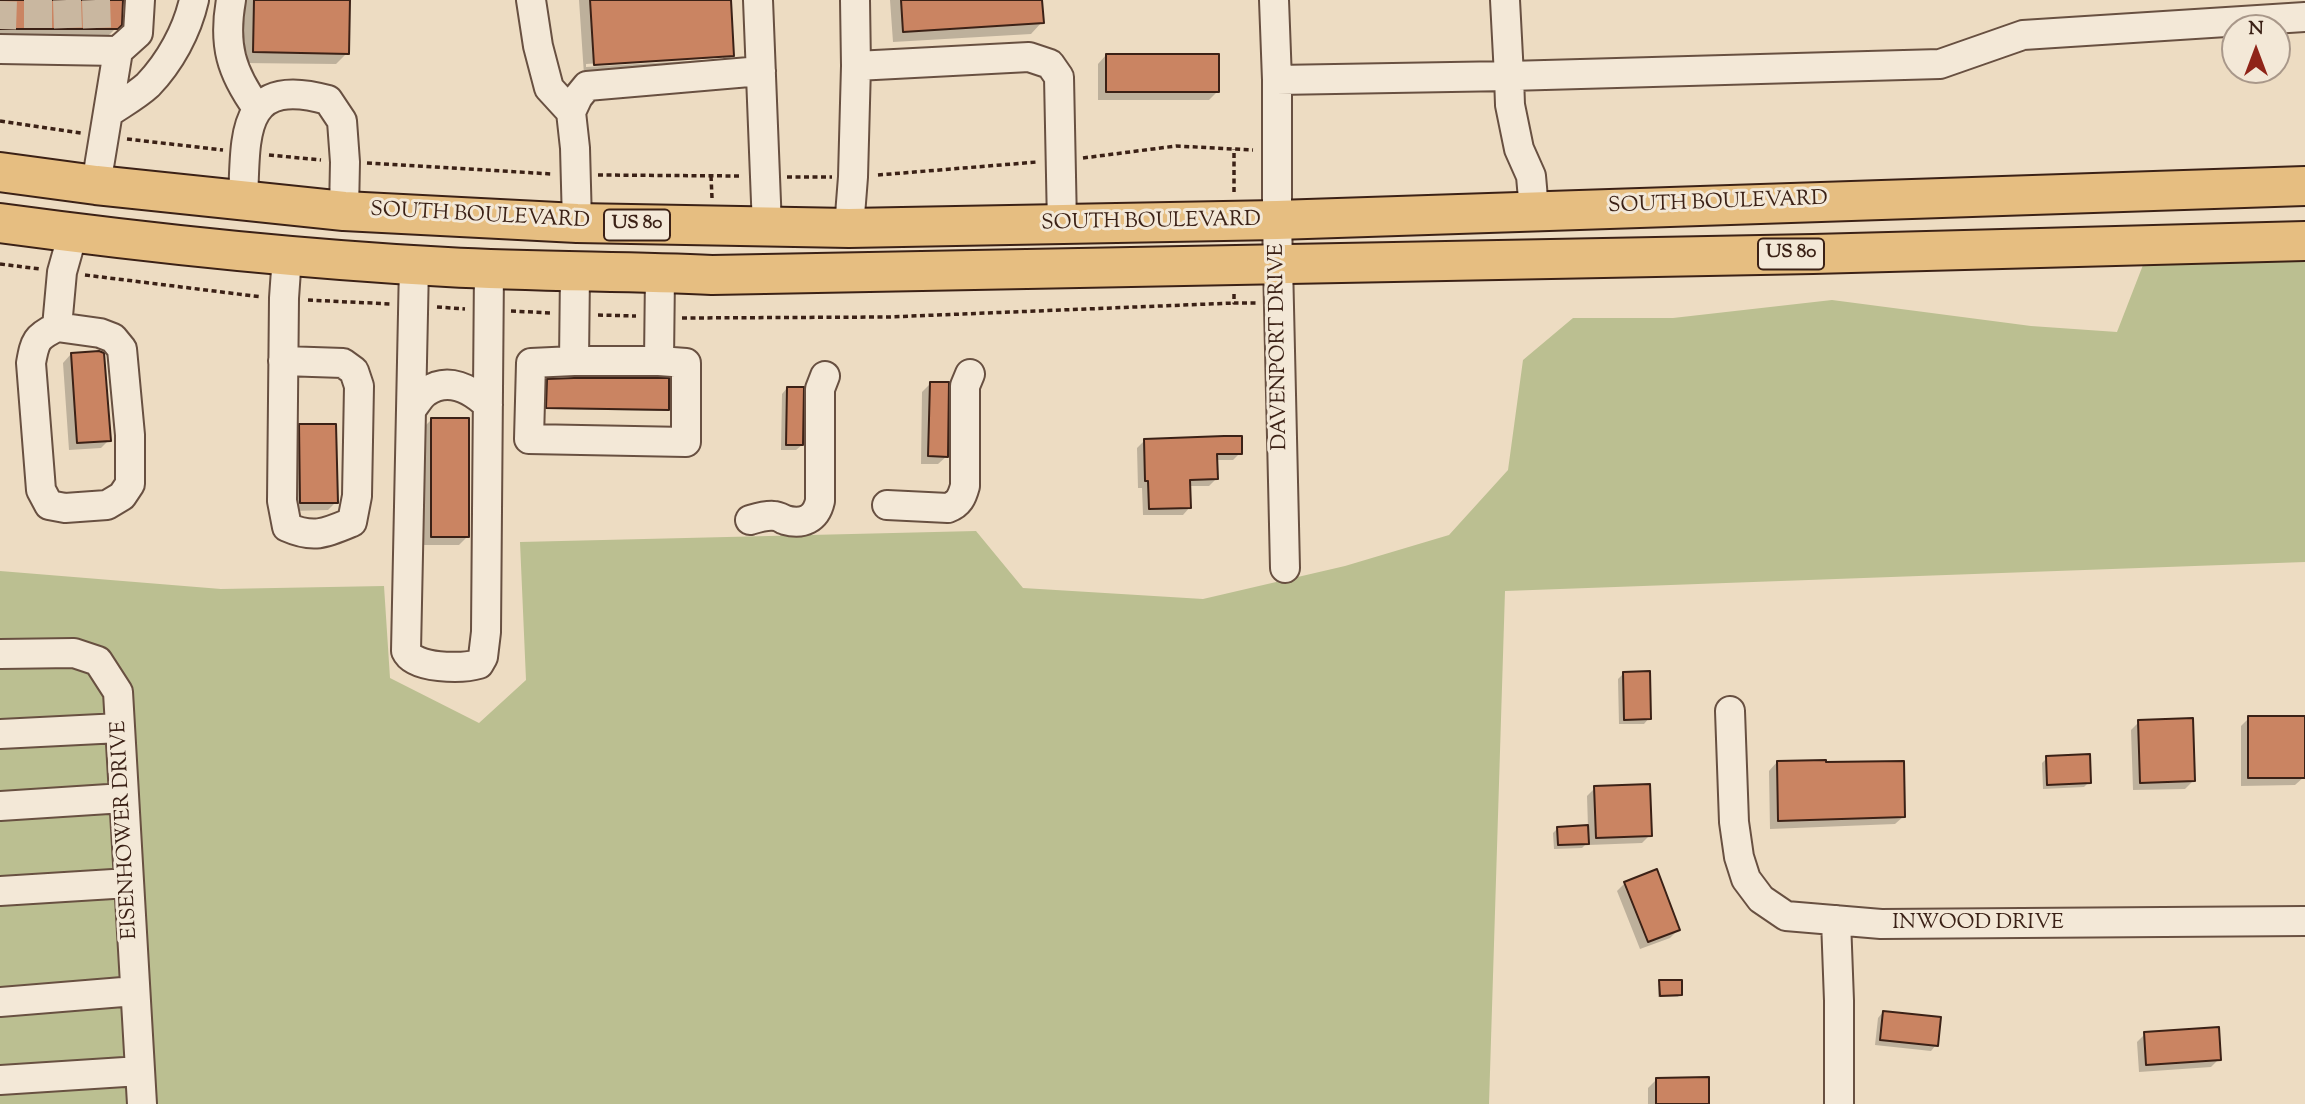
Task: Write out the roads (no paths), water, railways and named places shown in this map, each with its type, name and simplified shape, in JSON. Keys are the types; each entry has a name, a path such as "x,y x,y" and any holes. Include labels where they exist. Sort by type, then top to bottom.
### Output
{"highway":[{"name":"SOUTH BOULEVARD","path":"0,172 96,185 344,211 577,223 849,228 1277,220 2305,186"},
{"path":"0,222 45,219 72,212 83,205 96,185"},
{"name":"SOUTH BOULEVARD","path":"0,222 72,233 287,256 575,273 751,275 1813,254 2305,241"},
{"path":"1096,269 1179,258 1192,251 1192,234 1180,222"},
{"path":"430,266 524,262 545,257 562,249 574,238 577,223"}],"street":[{"path":"1,42 68,39 104,44 138,33 140,0"},
{"path":"106,125 161,70 178,44 190,18 194,0"},
{"path":"231,0 228,17 231,62 242,88 257,108"},
{"path":"531,0 538,46 549,88 571,112"},
{"path":"758,0 767,227"},
{"path":"849,228 856,66 855,0"},
{"name":"DAVENPORT DRIVE","path":"1274,0 1285,568"},
{"path":"1505,0 1510,105 1519,149 1531,176 1534,210"},
{"path":"1277,80 1940,64 2023,35 2305,17"},
{"path":"96,185 106,125 104,44"},
{"path":"856,66 1029,57 1050,64 1059,77 1062,225"},
{"path":"577,223 571,112 587,86 761,72"},
{"path":"243,201 245,152 249,126 257,108 275,95 304,93 328,100 342,121 344,211"},
{"path":"57,327 62,272 72,233"},
{"path":"283,361 343,363 354,371 359,386 357,496 352,522 318,535 301,534 287,527 282,501 283,361 284,298 287,256"},
{"path":"430,266 413,306 406,651 409,658 419,664 469,667 479,664 483,657 486,632 489,269"},
{"path":"574,361 575,273"},
{"path":"659,361 660,274"},
{"path":"57,327 100,333 113,338 122,349 130,435 130,484 122,496 107,505 65,508 49,505 41,490 31,363 41,334 57,327"},
{"path":"574,361 686,363 686,442 528,439 531,363 574,361"},
{"path":"887,505 948,509 956,505 962,497 965,486 965,386 970,374"},
{"path":"750,520 774,516 788,521 801,521 812,518 818,511 820,389 825,376"},
{"path":"411,410 426,392 442,384 457,385 475,393 488,405"},
{"name":"EISENHOWER DRIVE","path":"0,654 74,653 98,661 118,692 142,1104"},
{"name":"INWOOD DRIVE","path":"1730,711 1734,822 1739,857 1746,879 1761,899 1786,916 1881,924 2305,922"},
{"path":"0,734 120,728"},
{"path":"0,806 124,798"},
{"path":"0,891 129,883"},
{"path":"1836,920 1839,1104"},
{"path":"0,1002 135,991"},
{"path":"0,1080 140,1071"}],"tunnel":[{"path":"2,29 3,0"},
{"path":"38,0 38,29"},
{"path":"67,0 68,29"},
{"path":"96,0 97,29"}]}
